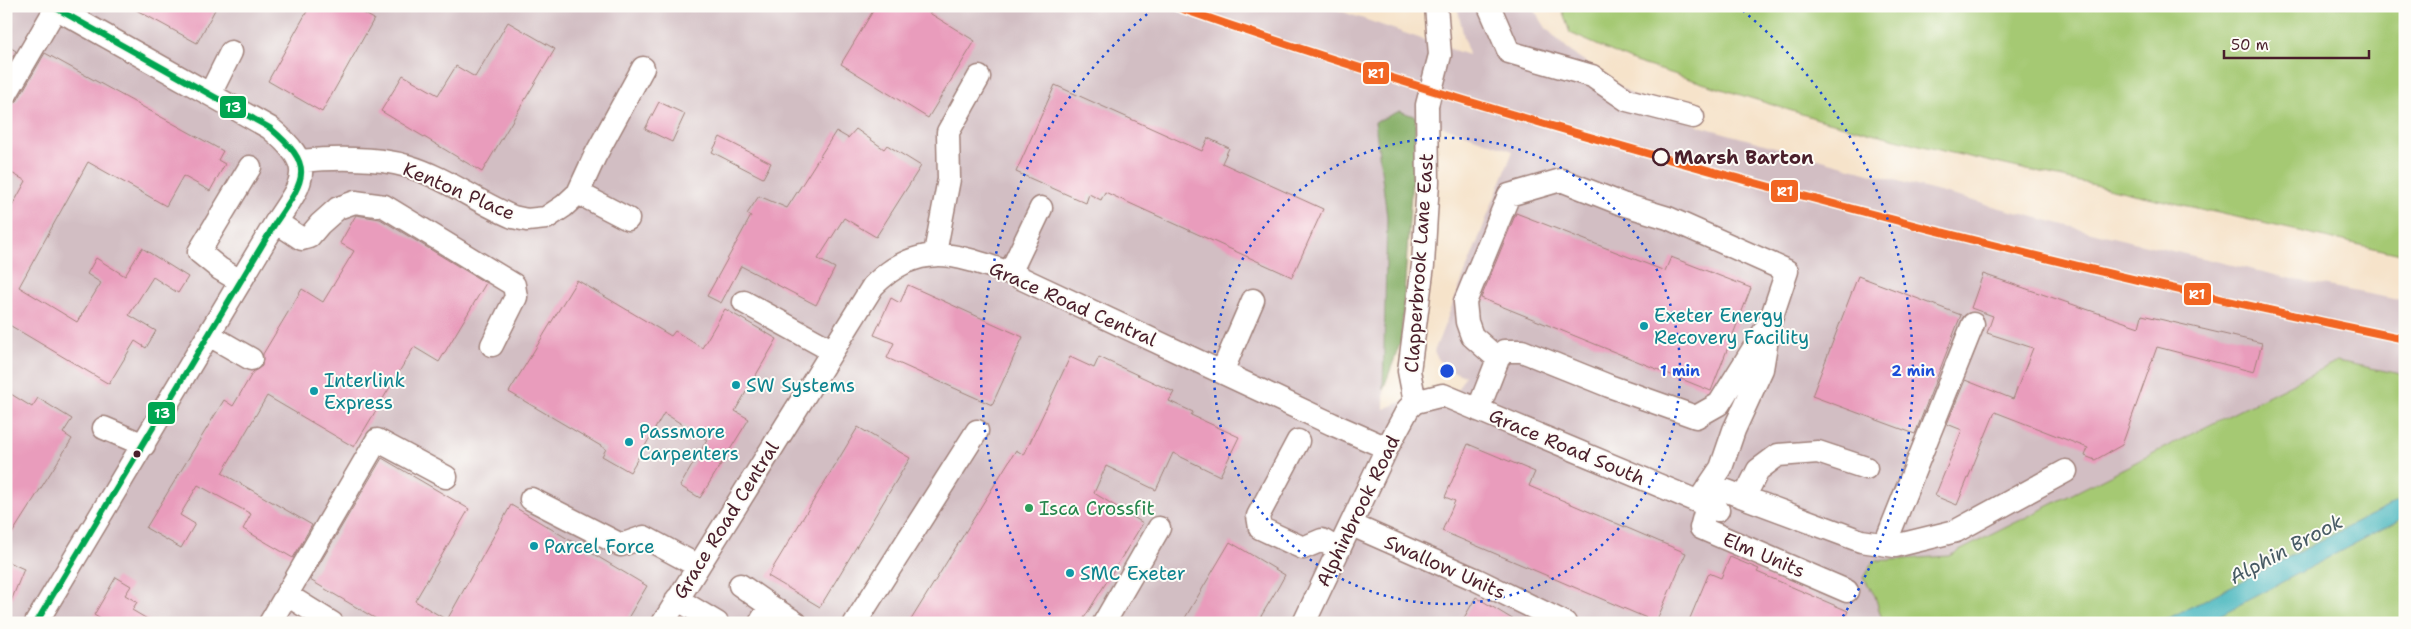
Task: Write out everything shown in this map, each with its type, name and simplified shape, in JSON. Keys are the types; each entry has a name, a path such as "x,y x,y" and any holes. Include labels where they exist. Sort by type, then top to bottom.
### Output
{"street":[{"name":"Clapperbrook Lane East","path":"1415,402 1409,371 1423,265 1428,182 1427,104 1438,66 1440,42 1436,6"},
{"path":"1489,6 1509,52 1592,76 1627,100 1692,117"},
{"path":"6,94 54,7 270,128 286,142 300,162 300,188 276,222 240,281 144,445 36,623"},
{"path":"210,94 231,52"},
{"name":"Kenton Place","path":"300,162 324,159 406,165 498,200 513,217 538,220 552,215 578,193 612,104 643,68"},
{"path":"935,253 949,179 948,132 979,78"},
{"path":"240,281 220,269 199,252 250,167"},
{"path":"1498,359 1472,336 1466,322 1465,302 1509,194 1561,180 1622,204 1668,218 1787,271 1770,322 1762,369 1734,430 1708,506"},
{"path":"578,193 628,219"},
{"path":"276,222 302,239 309,238 320,224 338,208 355,202 384,206 514,285 516,297 492,345"},
{"path":"1010,273 1040,208"},
{"name":"Grace Road Central","path":"663,623 831,350 873,286 888,271 906,261 935,253 972,260 1010,273 1387,448"},
{"path":"1222,372 1253,300"},
{"path":"744,302 831,350"},
{"path":"1478,410 1498,359 1504,351 1522,351 1608,386 1696,417 1719,404 1770,322"},
{"path":"1884,544 1973,324"},
{"path":"208,335 251,359"},
{"name":"Grace Road South","path":"1415,402 1443,395 1708,506"},
{"name":"Alphinbrook Road","path":"1304,623 1387,448 1408,409 1415,402"},
{"path":"104,428 144,445"},
{"path":"855,623 977,431"},
{"path":"270,623 376,440 446,477"},
{"path":"1298,441 1258,516 1258,523 1260,528 1303,548 1322,540 1339,550"},
{"path":"1745,496 1758,470 1778,455 1818,452 1866,468"},
{"path":"1708,506 1719,488 1745,496 1861,541 1895,546 1956,531 2066,471"},
{"path":"531,499 621,545 644,536 698,566"},
{"name":"Elm Units","path":"1708,506 1701,528 1847,591"},
{"name":"Swallow Units","path":"1352,525 1477,580 1565,623"},
{"path":"1104,623 1159,528"},
{"path":"740,585 765,615 796,623"},
{"path":"287,595 332,623"},
{"path":"677,599 717,623"}],"shaded area":[{"path":"6,6 1326,6 1468,55 1457,6 1532,6 1546,28 1567,49 1631,94 1699,126 2099,234 2297,280 2405,301 2405,375 2337,361 1949,556 1874,561 1864,578 1875,596 1883,623 6,623","holes":["1400,111 1513,151 1434,352 1444,368 1465,376 1457,390 1441,386 1384,409 1387,217 1375,122"]}],"green space":[{"path":"1561,6 2405,6 2405,255 1943,151 1821,120 1635,62 1570,33"},
{"path":"1400,111 1416,117 1401,341 1383,390 1387,217 1375,122"},
{"path":"2337,361 2405,375 2405,623 1883,623 1875,596 1864,578 1874,561 1949,556"}],"water":[{"path":"2405,498 2405,517 2205,623 2159,623"}],"building":[{"path":"129,6 217,6 197,43"},
{"path":"310,6 351,6 374,19 322,112 268,81"},
{"path":"876,6 918,6 975,41 928,118 841,64"},
{"path":"508,22 555,49 482,172 381,111 403,75 438,95 456,66 475,77"},
{"path":"6,45 16,51 6,67"},
{"path":"45,53 223,151 218,160 225,164 210,191 183,176 166,206 88,162 19,287 77,322 101,283 87,274 96,258 125,276 142,248 188,277 178,293 153,277 129,315 156,331 146,348 135,341 109,384 6,323 6,217 26,181 6,170 6,107 17,101"},
{"path":"1055,85 1202,151 1208,138 1229,148 1222,163 1323,209 1292,277 1105,192 1101,200 1089,194 1086,203 1016,172"},
{"path":"659,102 685,114 672,142 645,129"},
{"path":"856,129 884,149 887,145 921,166 876,237 844,218 818,259 835,268 816,305 741,266 721,303 707,296 751,216 747,214 759,196 787,208 836,131 848,138"},
{"path":"720,137 771,163 763,178 712,152"},
{"name":"Exeter Energy Recovery Facility","path":"1516,213 1665,271 1671,257 1751,288 1711,391 1481,298"},
{"path":"356,215 380,219 486,283 439,362 414,347 354,447 267,396 222,473 312,525 293,558 243,529 251,514 198,485 180,515 195,524 181,548 146,528 224,400 233,406 253,372 262,366 263,354 302,289 323,302 354,251 340,243"},
{"path":"1983,274 2139,327 2142,315 2262,343 2254,372 2157,347 2122,445 2095,460 2085,456 2088,448 1995,412 1957,505 1935,496 1962,430 1947,424 1965,380 2013,399 2033,348 1987,333 1993,316 1971,308"},
{"path":"1858,276 1961,315 1915,434 1812,396"},
{"path":"577,280 671,336 675,331 702,348 725,309 777,339 735,411 749,419 700,498 680,486 707,440 664,413 630,472 602,456 606,449 509,392"},
{"path":"908,285 1023,337 992,405 887,358 894,343 874,335 891,298 900,303"},
{"path":"1070,357 1094,368 1099,357 1174,392 1169,401 1193,412 1191,415 1239,437 1220,476 1173,453 1156,490 1106,466 1094,493 1143,523 1081,623 909,623 1016,450 1024,455"},
{"path":"6,391 32,407 38,398 72,419 63,433 72,439 6,543"},
{"path":"858,427 910,458 820,607 768,576"},
{"path":"1468,444 1535,472 1529,486 1686,553 1656,622 1442,531 1455,501 1445,497"},
{"path":"382,458 469,509 415,601 447,620 511,505 647,586 625,623 383,623 310,580"},
{"path":"1230,542 1285,575 1279,586 1257,623 1182,623"},
{"path":"1730,557 1759,569 1757,572 1848,611 1843,623 1688,623 1709,573 1721,578"},
{"path":"6,561 24,569 7,611 6,611"},
{"path":"116,577 131,586 125,595 137,602 132,610 154,623 107,623 94,615"},
{"path":"1476,597 1519,623 1461,623"}],"transit line":[{"name":"13","path":"36,623 294,194 301,173 300,163 294,153 270,128 52,6"},
{"name":"R1","path":"1174,6 1407,83 1721,174 2101,272 2405,339"}],"place":[{"name":"Marsh Barton","path":"1661,157"},
{"name":"Exeter Energy Recovery Facility","path":"1644,326"},
{"name":"SW Systems","path":"736,385"},
{"name":"Interlink Express","path":"314,391"},
{"name":"Passmore Carpenters","path":"629,442"},
{"name":"Isca Crossfit","path":"1029,508"},
{"name":"Parcel Force","path":"534,546"},
{"name":"SMC Exeter","path":"1070,573"}],"water label":[{"name":"Alphin Brook","path":"2286,549"}]}
